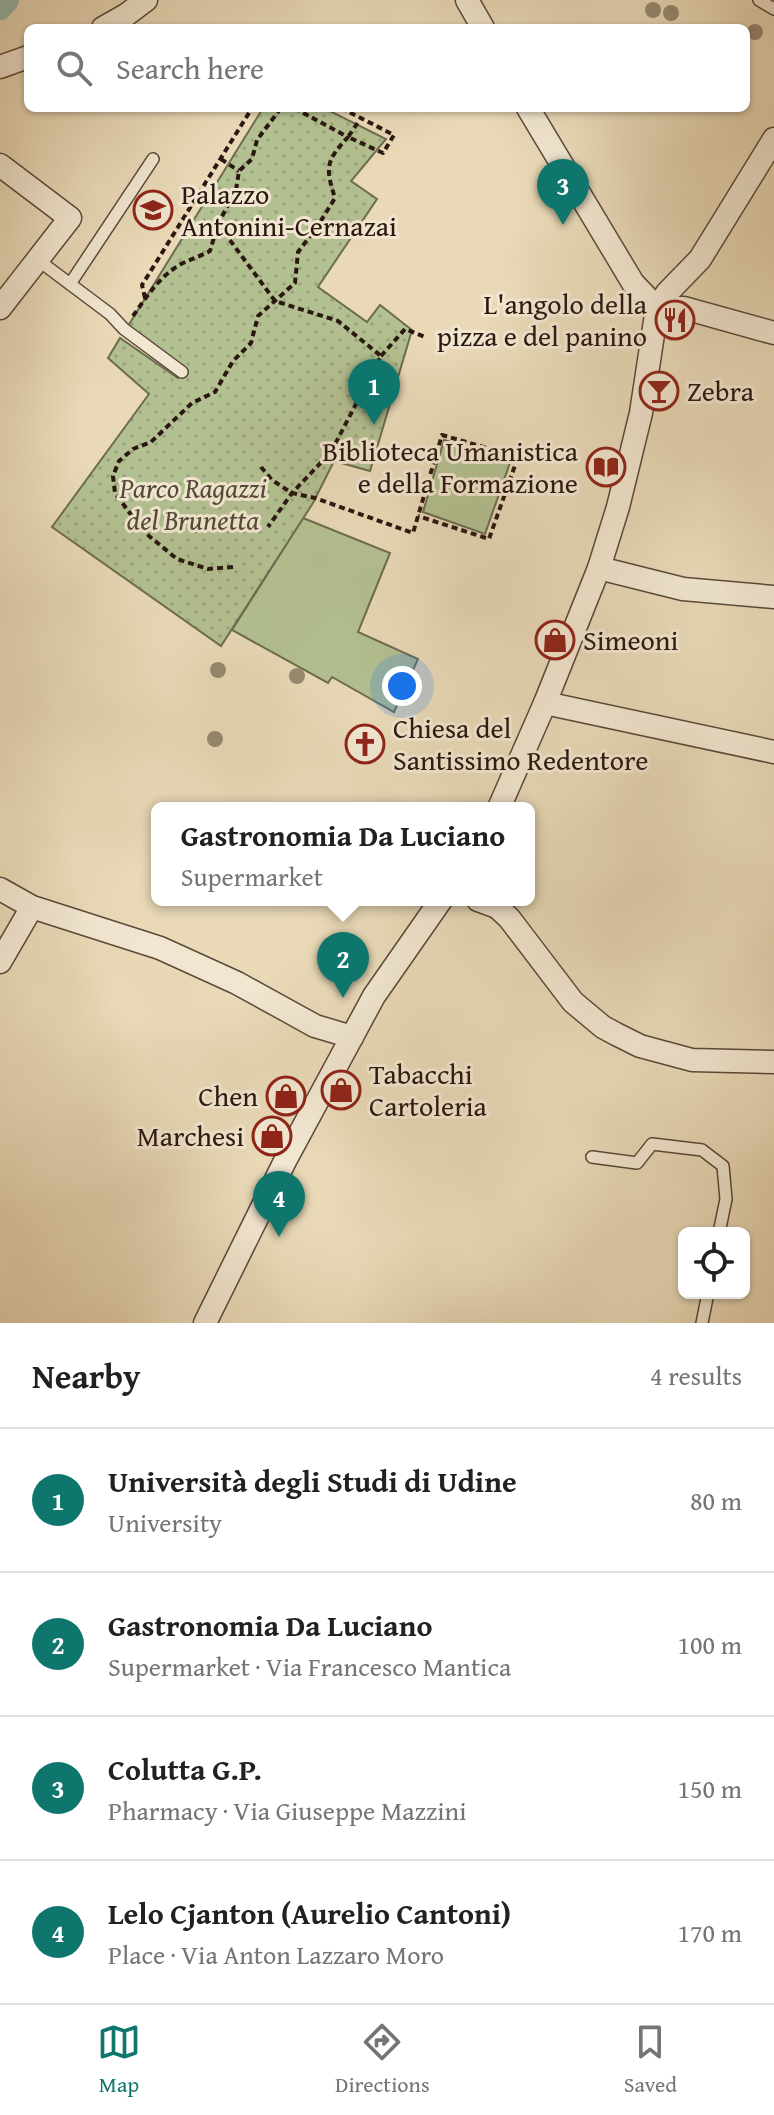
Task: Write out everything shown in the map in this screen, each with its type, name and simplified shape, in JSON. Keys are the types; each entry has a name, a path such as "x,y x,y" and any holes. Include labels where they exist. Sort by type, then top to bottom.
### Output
{"street":[{"path":"114,24 146,0"},
{"path":"467,0 481,24"},
{"path":"0,67 24,58"},
{"path":"530,112 633,283 657,308 684,308 774,333"},
{"path":"502,802 599,568 641,413 657,308 700,259 774,139"},
{"path":"0,165 70,218 0,308"},
{"path":"599,568 683,589 774,597"},
{"path":"545,703 774,752"},
{"path":"0,889 32,907 160,948 237,983 315,1026 352,1037"},
{"path":"205,1323 286,1159 374,996 437,906"},
{"path":"494,906 509,918 573,1002 603,1027 640,1046 692,1060 774,1062"},
{"path":"0,962 32,907"}],"lane":[{"path":"759,0 774,9"},
{"path":"70,284 153,159"},
{"path":"38,260 182,372"},
{"path":"592,1157 637,1163 652,1144 702,1150 723,1166 726,1199 720,1227"},
{"path":"702,1323 707,1299"}],"path":[{"path":"145,299 142,285 250,112"},
{"path":"124,329 164,276 184,262 210,251 218,224 236,190 239,171 252,159 257,140 278,112"},
{"path":"301,112 383,153 394,135 349,112"},
{"path":"233,567 208,569 177,559 149,536 132,516 115,493 113,476 119,461 133,449 151,442 192,403 215,392 233,361 251,343 258,316 295,283 298,252 335,198 327,174 333,153 361,118"},
{"path":"221,159 239,171"},
{"path":"218,224 275,301 338,321 381,356"},
{"path":"268,527 292,493 331,452 381,356 405,329 425,337"},
{"path":"261,467 272,480 292,493 315,498 413,533 442,435 518,457"},
{"path":"418,516 489,539 518,457 526,452"}],"green space":[{"name":"Parco Ragazzi del Brunetta","path":"261,112 332,112 386,139 351,181 377,199 318,287 367,322 380,305 412,330 370,471 334,461 313,503 221,646 52,527 149,394 108,358 120,338 178,378 185,368 128,326"},
{"path":"444,440 511,460 485,534 423,512"},
{"path":"303,518 390,553 358,632 418,659 394,712 332,677 328,683 232,630"}],"waterway":[{"path":"0,8 7,0"}],"place":[{"name":"Palazzo Antonini-Cernazai","path":"153,210"},
{"name":"Colutta G.P.","path":"563,225"},
{"name":"L'angolo della pizza e del panino","path":"675,320"},
{"name":"Zebra","path":"659,391"},
{"name":"Università degli Studi di Udine","path":"374,425"},
{"name":"Biblioteca Umanistica e della Formazione","path":"606,467"},
{"name":"Simeoni","path":"555,640"},
{"name":"Chiesa del Santissimo Redentore","path":"365,744"},
{"name":"Gastronomia Da Luciano","path":"343,998"},
{"name":"Tabacchi Cartoleria","path":"341,1090"},
{"name":"Chen","path":"286,1096"},
{"name":"Marchesi","path":"272,1136"},
{"name":"Lelo Cjanton (Aurelio Cantoni)","path":"279,1237"}]}
